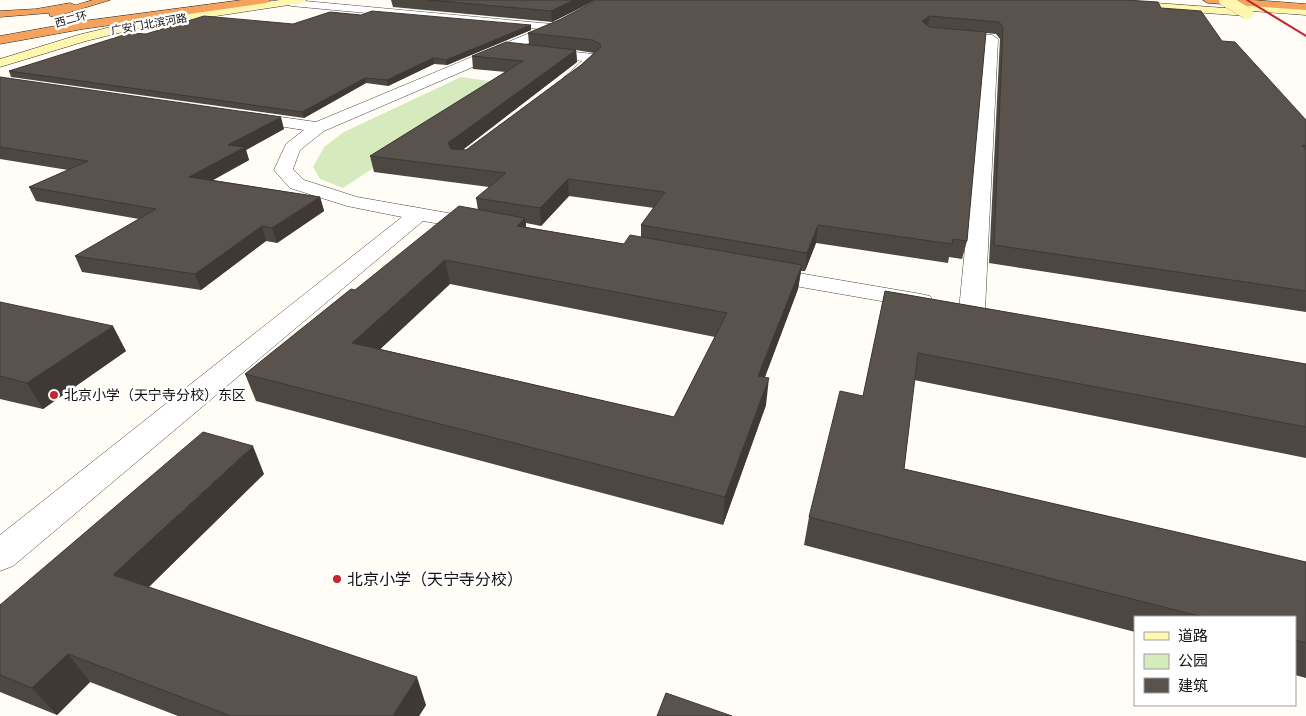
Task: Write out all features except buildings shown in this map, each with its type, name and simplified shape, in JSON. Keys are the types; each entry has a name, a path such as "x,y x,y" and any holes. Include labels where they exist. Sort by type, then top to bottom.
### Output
{"highway":[{"path":"0,14 36,12 99,0"},
{"path":"0,39 83,25 266,0"},
{"path":"1208,0 1306,7"},
{"name":"西二环","path":"0,39 109,4"},
{"name":"西二环","path":"10,25 109,4"}],"street":[{"path":"505,229 354,202 297,184 283,170 292,148 318,127 555,27 608,0"},
{"path":"1070,0 1247,14 1225,0"},
{"path":"1150,0 1306,12"},
{"path":"297,1 555,27"},
{"name":"广安门北滨河路","path":"0,63 82,38 143,23 297,1"},
{"path":"738,269 965,309 992,39 927,33"},
{"path":"505,48 593,58 552,91"},
{"path":"232,114 318,127"},
{"path":"0,556 418,214"}],"green space":[{"path":"461,77 503,83 343,188 320,179 313,167 324,147 344,132"}],"railway":[{"path":"1247,0 1306,36"}],"place":[{"name":"北京小学（天宁寺分校）东区","path":"54,395"},
{"name":"北京小学（天宁寺分校）","path":"337,579"}]}
